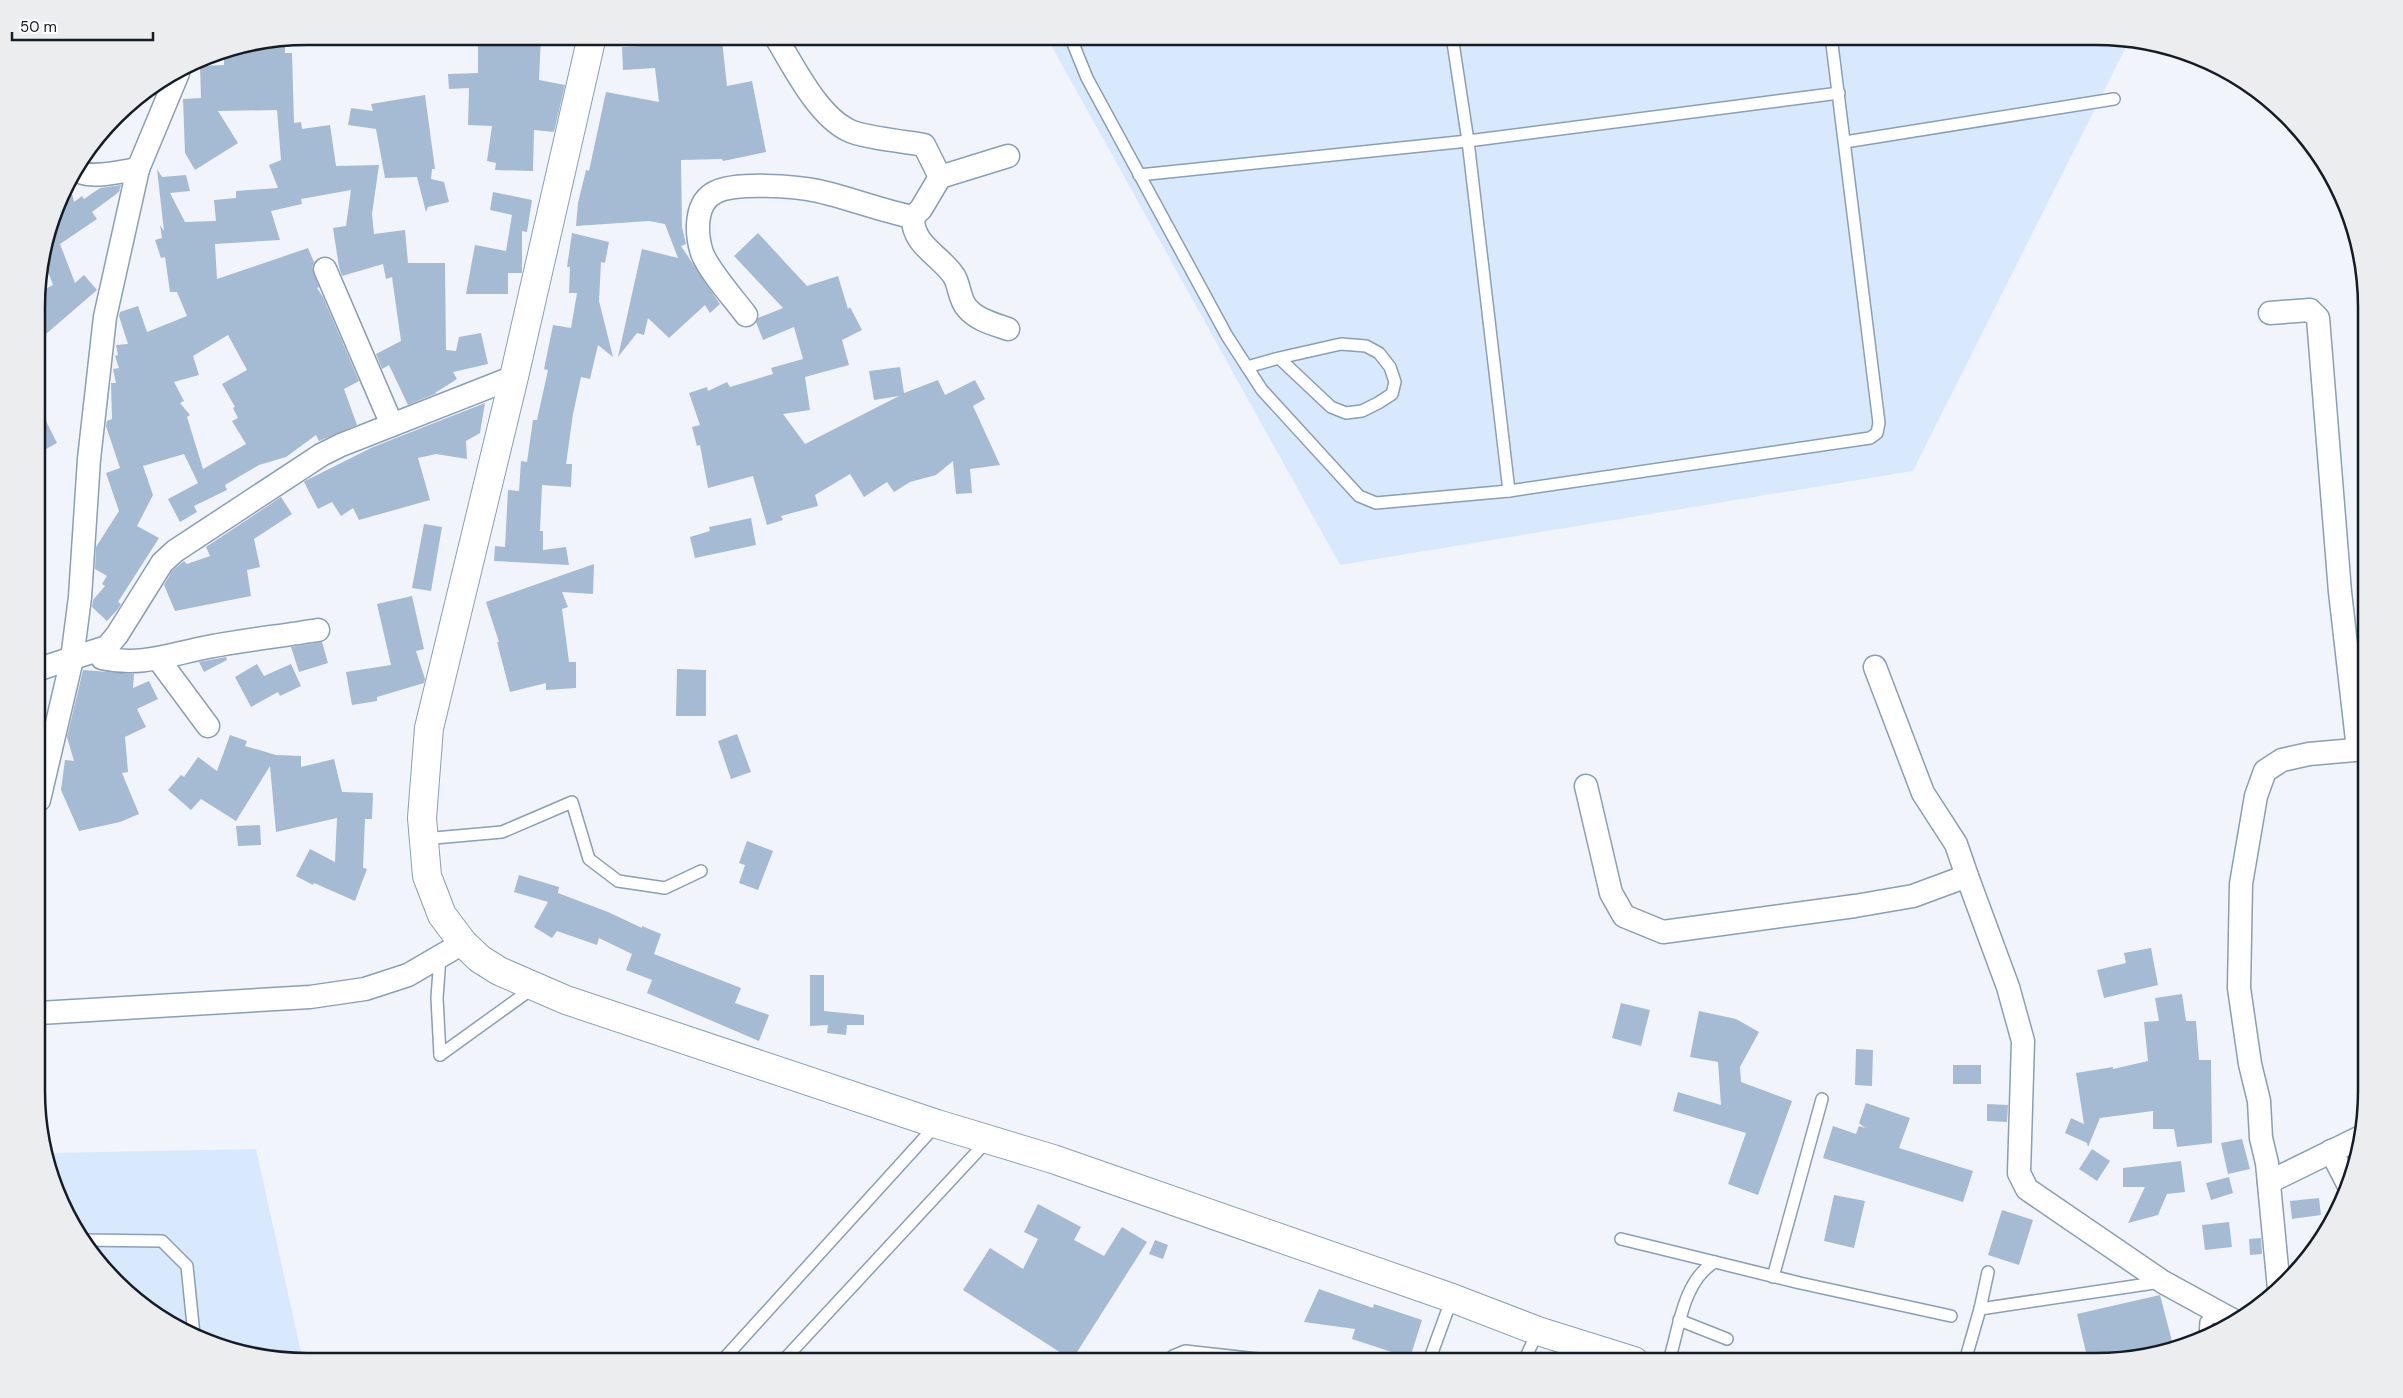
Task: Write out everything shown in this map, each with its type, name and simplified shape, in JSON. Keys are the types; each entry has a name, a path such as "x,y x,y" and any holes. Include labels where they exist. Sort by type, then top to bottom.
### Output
{"main road":[{"path":"590,45 514,377 429,728 422,818 423,839 427,876 442,914 451,950 480,959 499,971 566,1000 937,1124 1053,1159 1452,1298 1538,1332 1608,1353"}],"street":[{"path":"781,45 813,96 831,117 848,131 924,145 940,177"},
{"path":"45,771 72,658 80,597 89,459 106,317 138,169 175,81"},
{"path":"1008,156 940,177 921,209 913,218 912,228 919,240 954,275 966,308 980,319 1008,329"},
{"path":"81,174 88,176 138,169"},
{"path":"746,315 702,253 698,222 703,202 716,192 748,186 817,191 913,218"},
{"path":"325,269 392,425"},
{"path":"2270,313 2310,310 2318,318 2340,582 2358,719"},
{"path":"45,667 98,652 114,641 162,563 175,551 321,456 351,440 514,377"},
{"path":"98,652 102,658 112,660 158,660 207,647 318,630"},
{"path":"158,660 208,726"},
{"path":"1875,668 1923,793 1956,844 2008,987 2023,1041 2018,1173 2028,1189 2163,1282 2227,1318"},
{"path":"2278,1279 2267,1163 2261,1138 2259,1101 2250,1064 2239,988 2241,884 2256,796 2265,771 2282,760 2309,754 2358,749"},
{"path":"1586,786 1616,905 1624,916 1664,932 1855,906 1913,896 1967,876"},
{"path":"45,1013 310,997 365,989 391,982 451,950"},
{"path":"2269,1182 2353,1141"},
{"path":"2331,1151 2344,1176"}],"lane":[{"path":"1074,45 1087,78 1227,336 1262,390 1359,496 1376,503 1509,491 1870,438 1877,433 1879,423 1832,45"},
{"path":"1453,45 1468,141 1509,491"},
{"path":"1140,175 1468,141 1839,93"},
{"path":"1845,142 2114,99"},
{"path":"1247,367 1279,358 1342,344 1366,346 1379,353 1390,367 1395,382 1392,394 1362,411 1346,413 1331,407 1279,358"},
{"path":"423,839 502,832 572,802 589,859 618,881 665,888 701,871"},
{"path":"451,950 437,998 440,1055 535,987"},
{"path":"1773,1277 1822,1099"},
{"path":"729,1353 937,1124"},
{"path":"790,1353 988,1140"},
{"path":"1621,1239 1773,1277 1950,1316"},
{"path":"91,1240 162,1241 187,1266 193,1327"},
{"path":"1671,1353 1679,1320 1699,1275 1704,1268 1715,1262"},
{"path":"1967,1353 1988,1272"},
{"path":"1980,1309 2163,1282"},
{"path":"1431,1353 1452,1298"},
{"path":"2206,1329 2206,1322 2216,1312"},
{"path":"1679,1320 1727,1339"},
{"path":"1528,1353 1538,1332"},
{"path":"1180,1353 1185,1351 1201,1353"}],"shaded area":[{"path":"1051,45 2096,45 2126,47 1913,471 1340,565"},
{"path":"256,1149 301,1353 272,1351 223,1339 191,1326 147,1299 110,1264 89,1237 65,1192 53,1153"}],"building":[{"path":"478,45 541,45 539,80 565,85 554,132 534,130 533,171 495,170 496,163 487,161 492,126 468,125 469,88 449,89 448,74 478,73"},
{"path":"723,45 727,86 752,81 766,152 723,161 722,159 681,160 682,227 686,244 681,246 720,304 710,313 705,305 669,338 648,318 644,335 637,333 618,357 642,249 678,258 665,224 649,221 576,226 578,203 586,170 589,171 606,92 659,102 655,68 623,70 622,47"},
{"path":"285,46 285,53 292,53 294,123 301,122 302,129 330,125 336,166 379,165 372,214 374,234 405,230 408,263 445,263 446,350 456,351 459,337 481,333 488,364 453,372 457,379 435,393 437,393 408,405 389,365 382,369 376,354 401,341 392,277 386,279 383,264 342,276 339,267 333,228 346,226 351,190 301,199 302,204 271,211 280,240 215,244 217,279 308,248 314,262 312,268 319,287 317,288 323,297 359,381 344,389 357,425 319,441 316,435 286,457 259,465 225,485 227,490 194,506 197,512 180,522 168,499 198,483 184,454 143,466 153,495 137,526 159,538 118,602 121,604 118,609 107,621 92,607 93,600 105,586 102,584 107,576 95,569 96,547 119,511 106,473 120,468 106,426 107,421 112,419 111,383 116,383 113,369 119,368 115,356 118,355 116,345 128,344 119,316 120,312 138,306 147,332 187,316 177,292 170,292 165,257 161,258 155,240 162,238 160,225 164,231 157,169 162,177 186,175 190,191 170,193 185,222 216,221 214,200 236,198 236,191 278,188 269,165 281,160 277,110 218,111 238,143 195,170 185,153 183,99 201,98 200,68 224,65 224,59 272,47","holes":["228,335 247,370 222,384 235,407 233,408 238,418 232,421 246,444 203,469 187,417 190,415 180,403 184,401 174,382 199,375 193,356"]},
{"path":"425,95 435,169 432,169 431,179 444,182 449,202 428,207 426,212 417,177 385,178 376,129 348,125 351,108 373,111 371,104"},
{"path":"121,185 119,192 92,212 97,219 60,244 75,283 84,275 97,290 45,335 46,288 53,285 47,270 50,256 59,223 72,192 74,202 82,196 84,199 100,188"},
{"path":"493,192 532,200 527,232 522,231 522,273 508,273 508,294 466,294 475,245 506,251 512,215 490,210"},
{"path":"572,233 609,242 605,263 601,262 599,301 613,357 598,345 590,379 581,377 573,414 566,464 572,464 571,487 542,485 540,531 543,531 543,550 566,547 569,565 494,561 495,546 505,547 508,490 519,491 521,461 527,462 533,420 537,420 548,370 544,369 553,325 571,328 577,293 569,293 570,267 567,267"},
{"path":"758,233 807,286 838,276 848,309 850,307 862,330 842,340 849,365 805,377 810,410 783,414 805,444 899,396 874,400 869,371 900,367 904,393 938,380 945,395 975,380 985,399 973,406 1000,465 970,469 972,493 956,494 953,461 936,475 910,482 894,492 887,482 864,497 850,474 815,495 818,506 781,516 783,520 767,525 753,476 708,488 700,445 697,446 692,427 700,425 689,393 707,387 708,391 727,382 730,387 773,374 771,368 803,359 794,327 763,340 756,322 758,318 783,308 734,256"},
{"path":"485,403 480,433 466,441 467,459 436,454 418,458 430,500 359,520 353,508 341,516 332,502 318,509 305,481 373,447"},
{"path":"45,419 57,443 45,450"},
{"path":"281,497 292,514 254,539 260,567 247,570 251,596 175,611 164,585 172,571 184,561 187,564 210,556 206,547"},
{"path":"751,518 756,545 695,558 690,537 710,531 709,527"},
{"path":"424,524 442,527 431,591 412,588"},
{"path":"594,564 593,594 562,592 568,607 562,609 569,662 576,662 576,688 546,690 546,683 510,692 497,642 499,642 486,602"},
{"path":"412,596 424,649 416,651 425,679 424,683 377,697 377,701 352,705 346,672 391,665 377,604"},
{"path":"322,642 328,663 299,672 291,647"},
{"path":"226,657 227,660 204,672 199,662"},
{"path":"257,664 264,676 291,664 301,686 280,696 278,692 251,707 235,677"},
{"path":"677,669 706,670 706,716 676,716"},
{"path":"83,670 134,674 133,688 149,681 158,699 137,709 146,727 125,737 128,772 122,773 139,814 120,822 79,831 61,790 65,760 74,761 67,737"},
{"path":"737,734 751,772 731,779 718,741"},
{"path":"230,735 247,741 245,746 276,755 301,756 301,767 334,759 342,792 373,793 372,819 365,819 363,868 367,869 355,901 314,883 313,885 296,876 310,849 335,862 337,818 276,832 270,766 236,821 201,799 191,810 168,790 181,775 184,777 198,757 217,771"},
{"path":"260,825 261,845 238,846 236,826"},
{"path":"747,841 773,851 758,890 739,883 745,865 739,863"},
{"path":"519,875 559,887 558,893 661,934 654,954 741,988 735,1003 769,1015 759,1041 647,993 652,980 626,970 632,954 599,938 597,945 557,931 552,938 534,927 548,902 514,892"},
{"path":"2151,948 2158,985 2104,998 2097,970 2126,963 2124,953"},
{"path":"810,975 824,975 824,1011 864,1015 864,1025 847,1025 846,1035 827,1033 828,1025 810,1026"},
{"path":"2182,994 2186,1021 2196,1021 2199,1060 2211,1060 2212,1143 2177,1147 2174,1129 2153,1129 2153,1111 2100,1118 2088,1147 2087,1143 2065,1133 2071,1118 2084,1124 2076,1073 2113,1067 2113,1069 2148,1061 2144,1022 2159,1021 2155,998"},
{"path":"1621,1003 1650,1010 1641,1046 1612,1038"},
{"path":"1699,1011 1736,1019 1759,1032 1740,1067 1741,1082 1792,1101 1758,1195 1728,1184 1746,1133 1673,1111 1678,1092 1721,1105 1718,1062 1690,1057"},
{"path":"1856,1049 1873,1050 1872,1086 1855,1085"},
{"path":"1953,1065 1981,1065 1981,1084 1953,1084"},
{"path":"1866,1103 1910,1118 1899,1148 1973,1171 1963,1202 1823,1158 1833,1126 1856,1134 1859,1126 1865,1128 1859,1123"},
{"path":"1987,1104 2008,1105 2007,1122 1987,1121"},
{"path":"2242,1139 2250,1169 2228,1174 2221,1143"},
{"path":"2092,1149 2110,1161 2097,1181 2079,1169"},
{"path":"2181,1161 2185,1192 2167,1194 2158,1215 2128,1223 2145,1187 2123,1187 2123,1168"},
{"path":"2229,1177 2233,1193 2211,1200 2206,1183"},
{"path":"1834,1195 1865,1201 1854,1248 1824,1241"},
{"path":"2319,1198 2321,1215 2292,1219 2290,1201"},
{"path":"1038,1204 1081,1227 1074,1240 1104,1256 1122,1227 1147,1242 1076,1353 1061,1353 963,1290 990,1248 1023,1269 1038,1239 1024,1232"},
{"path":"2002,1210 2033,1220 2019,1265 1988,1255"},
{"path":"2229,1222 2232,1247 2205,1250 2202,1225"},
{"path":"2261,1238 2262,1254 2250,1255 2249,1239"},
{"path":"1155,1240 1168,1245 1163,1259 1149,1254"},
{"path":"1319,1289 1373,1308 1374,1304 1422,1320 1412,1353 1395,1353 1352,1339 1355,1329 1304,1322"},
{"path":"2160,1295 2172,1341 2131,1351 2086,1353 2077,1314"}]}
